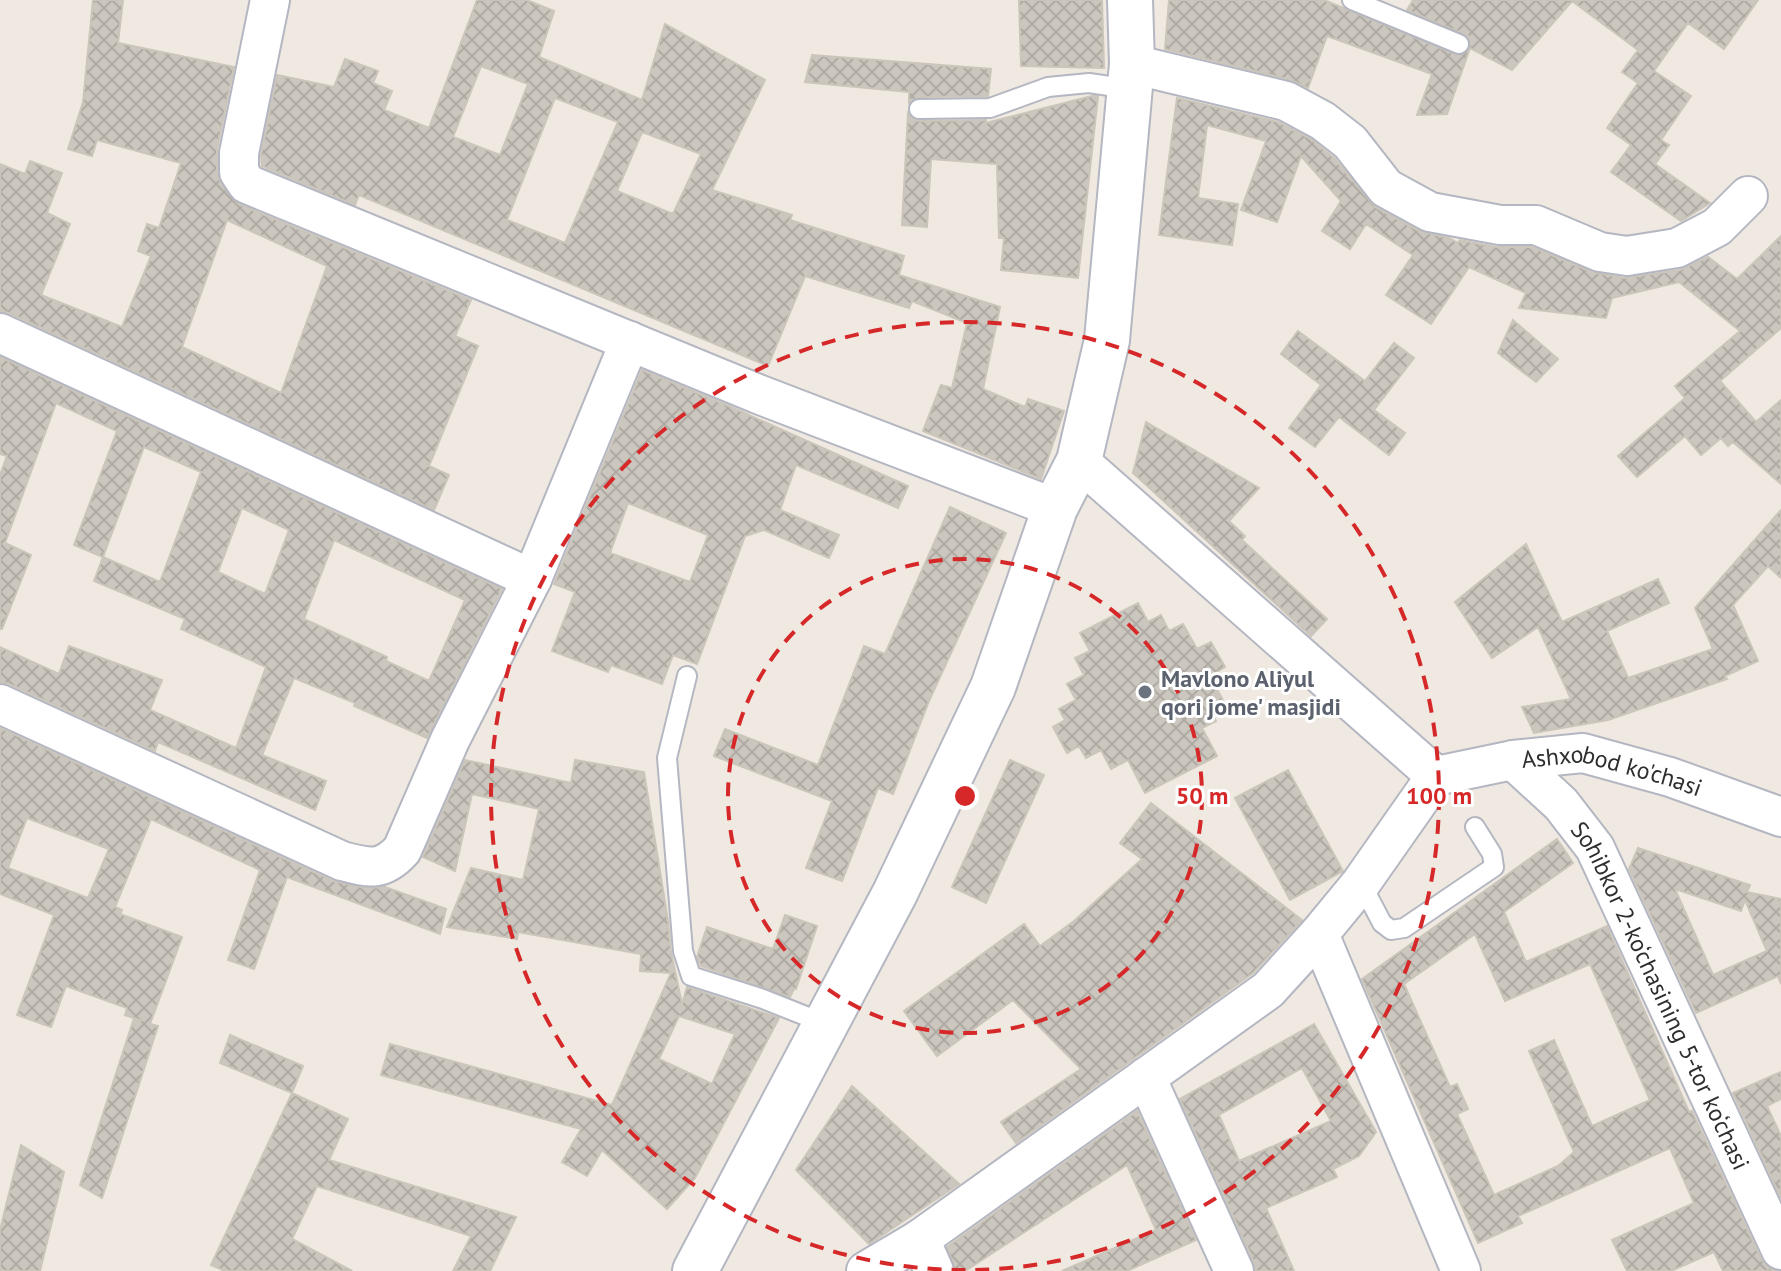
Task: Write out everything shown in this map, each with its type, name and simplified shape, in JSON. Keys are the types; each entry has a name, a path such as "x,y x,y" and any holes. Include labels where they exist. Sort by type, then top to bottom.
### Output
{"main road":[{"path":"695,1271 895,893 993,687 1055,508 1079,461 1107,340 1131,76 1130,0"}],"street":[{"path":"270,0 239,153 239,172 247,184 630,341 1055,508"},
{"path":"1131,76 1286,101 1323,121 1350,142 1386,188 1430,212 1500,225 1536,225 1600,252 1627,256 1677,248 1717,227 1748,196"},
{"path":"0,333 532,579"},
{"path":"0,704 342,861 368,868 390,864 402,850 450,740 532,579 630,341"},
{"path":"866,1271 927,1255 1146,1077 1268,990 1361,883 1436,776 1079,461"},
{"name":"Ashxobod ko'chasi","path":"1436,776 1513,760 1571,753 1597,755 1670,777 1781,817"},
{"name":"Sohibkor 2-ko‘chasining 5-tor ko‘chasi","path":"1513,760 1561,804 1595,848 1781,1250"},
{"path":"1319,934 1461,1271"},
{"path":"1146,1077 1234,1271"}],"lane":[{"path":"1352,0 1459,44"},
{"path":"919,109 990,108 1048,87 1131,76"},
{"path":"687,676 667,758 683,951 691,976 763,999 826,1024"},
{"path":"1361,883 1382,923 1391,930 1404,928 1494,867 1492,854 1475,827"}],"building":[{"path":"93,0 123,0 118,43 234,67 217,149 217,172 221,184 238,204 471,300 455,336 478,346 429,466 449,475 434,510 0,311 0,164 25,174 30,161 62,173 47,213 70,224 41,295 122,327 151,256 138,251 147,224 159,228 181,163 97,140 92,156 68,149 83,102","holes":["227,220 327,266 281,393 182,347"]},
{"path":"477,0 527,0 554,11 539,57 642,100 665,24 765,80 712,190 792,215 790,220 904,256 899,275 1000,307 983,389 1025,407 1028,399 1064,411 1041,479 923,431 941,385 952,388 967,323 912,301 909,308 805,276 768,366 359,195 355,205 262,166 261,155 277,75 334,87 345,59 378,71 373,83 392,91 384,110 429,128","holes":["481,66 528,84 500,155 453,137","555,98 618,122 565,243 507,220","642,132 701,154 673,214 617,191"]},
{"path":"1019,0 1102,0 1104,68 1021,66"},
{"path":"1169,0 1324,0 1460,56 1470,48 1447,114 1417,115 1432,74 1327,36 1308,88 1291,80 1165,49"},
{"path":"1413,0 1758,0 1724,49 1688,23 1654,71 1691,96 1661,140 1669,145 1655,164 1710,203 1681,221 1611,172 1631,145 1607,128 1638,83 1622,72 1638,50 1572,1 1512,70 1470,48 1468,36 1407,10"},
{"path":"812,55 991,69 988,96 919,97 909,103 909,92 805,82"},
{"path":"1098,96 1078,278 1001,270 1004,238 999,238 997,164 931,159 927,227 902,225 908,113 919,121 986,120 986,123"},
{"path":"1177,98 1278,122 1311,139 1334,158 1375,207 1419,231 1458,243 1460,240 1496,247 1532,247 1592,272 1624,278 1680,270 1708,257 1737,279 1781,236 1781,328 1720,381 1756,422 1781,400 1781,484 1733,442 1728,446 1721,438 1701,455 1685,436 1637,477 1618,456 1685,398 1675,386 1740,331 1679,282 1612,298 1606,318 1519,308 1526,293 1469,267 1431,324 1386,295 1413,255 1366,224 1350,249 1322,231 1341,201 1301,156 1277,222 1241,210 1266,141 1207,125 1198,198 1238,204 1232,245 1159,235"},
{"path":"1513,320 1558,359 1536,382 1498,353"},
{"path":"1298,331 1365,381 1394,343 1414,358 1374,410 1405,433 1389,455 1339,417 1315,447 1289,428 1321,385 1281,354"},
{"path":"0,357 502,589 427,738 294,678 262,755 326,781 315,810 158,742 155,751 0,682 0,647 59,674 69,646 162,680 150,710 236,748 266,667 181,629 185,619 94,581 103,557 74,545 117,431 56,403 5,543 31,555 0,629 0,475 7,456 0,454","holes":["144,447 201,472 160,582 103,557","242,508 289,530 265,594 218,572","334,540 465,600 429,681 386,661 387,657 304,619"]},
{"path":"642,370 908,486 898,508 796,465 780,510 839,535 829,558 764,530 745,536 697,664 673,655 662,684 611,665 608,672 552,651 575,592 554,584","holes":["628,503 708,535 690,582 610,553"]},
{"path":"1146,422 1259,488 1229,521 1245,536 1242,540 1327,619 1311,636 1133,473"},
{"path":"950,507 1006,533 929,701 893,794 878,788 842,881 806,868 832,801 714,756 725,729 818,765 864,646 885,654"},
{"path":"1781,510 1781,578 1768,566 1733,605 1758,661 1725,676 1727,679 1608,720 1534,733 1522,707 1571,699 1538,627 1492,658 1455,602 1526,544 1562,622 1658,579 1669,603 1607,631 1628,678 1713,649 1695,608"},
{"name":"Mavlono Aliyul qori jome' masjidi","path":"1138,603 1148,622 1161,615 1169,631 1183,624 1197,649 1211,642 1225,667 1210,676 1225,704 1211,712 1216,721 1202,728 1217,756 1145,793 1128,760 1111,769 1101,750 1086,758 1079,746 1067,753 1053,727 1065,720 1059,709 1076,700 1067,684 1084,675 1075,658 1090,651 1080,633"},
{"path":"0,728 333,881 365,888 385,887 446,909 440,934 287,877 254,969 228,960 260,870 151,819 115,907 122,910 120,914 182,937 150,1024 158,1026 102,1198 80,1185 134,1018 125,1015 127,1008 66,986 51,1027 17,1015 54,915 0,894","holes":["27,818 109,849 88,898 8,868"]},
{"path":"465,760 571,783 575,760 644,772 671,952 682,1004 687,987 779,1018 695,1178 667,1209 602,1150 587,1176 562,1162 581,1129 381,1075 390,1044 612,1105 671,973 640,971 641,954 518,932 517,939 447,927 471,868 523,880 539,809 472,794 455,871 423,857","holes":["679,1016 735,1034 712,1084 659,1059"]},
{"path":"1010,760 1044,775 986,903 952,887"},
{"path":"1288,770 1343,871 1290,900 1235,798"},
{"path":"1151,803 1302,920 1253,973 1016,1143 1001,1122 1081,1069 1013,1000 937,1056 904,1011 1024,924 1040,946 1074,921 1142,859 1120,843"},
{"path":"1557,839 1573,863 1504,912 1526,962 1607,926 1689,1112 1692,1111 1761,1259 1776,1271 1723,1271 1714,1252 1671,1271 1627,1271 1612,1240 1694,1203 1670,1148 1518,1216 1522,1223 1478,1243 1362,979","holes":["1475,934 1505,1001 1590,964 1650,1100 1592,1126 1554,1040 1529,1051 1574,1152 1558,1166 1494,1195 1457,1114 1468,1109 1457,1084 1450,1087 1404,984"]},
{"path":"1638,848 1750,885 1747,892 1781,899 1781,984 1778,976 1696,1013 1629,869","holes":["1675,889 1741,911 1745,900 1767,951 1713,975"]},
{"path":"785,915 817,926 796,989 790,997 701,966 697,957 707,927 773,949"},
{"path":"1314,1024 1376,1132 1359,1156 1333,1169 1337,1177 1266,1208 1294,1271 1256,1271 1180,1099","holes":["1302,1068 1331,1121 1239,1161 1219,1115"]},
{"path":"230,1035 303,1066 292,1093 220,1063"},
{"path":"1781,1072 1781,1099 1767,1106 1781,1136 1781,1198 1733,1093"},
{"path":"852,1086 959,1184 869,1244 796,1170"},
{"path":"292,1093 348,1119 329,1160 516,1217 490,1271 453,1271 471,1236 317,1186 292,1239 352,1271 225,1271 211,1265"},
{"path":"1137,1111 1196,1240 1127,1271 1062,1271 1156,1230 1127,1165 965,1271 956,1271 947,1247"},
{"path":"21,1145 64,1172 40,1271 0,1271 0,1230"}],"place":[{"name":"Mavlono Aliyul qori jome' masjidi","path":"1145,692"}]}
